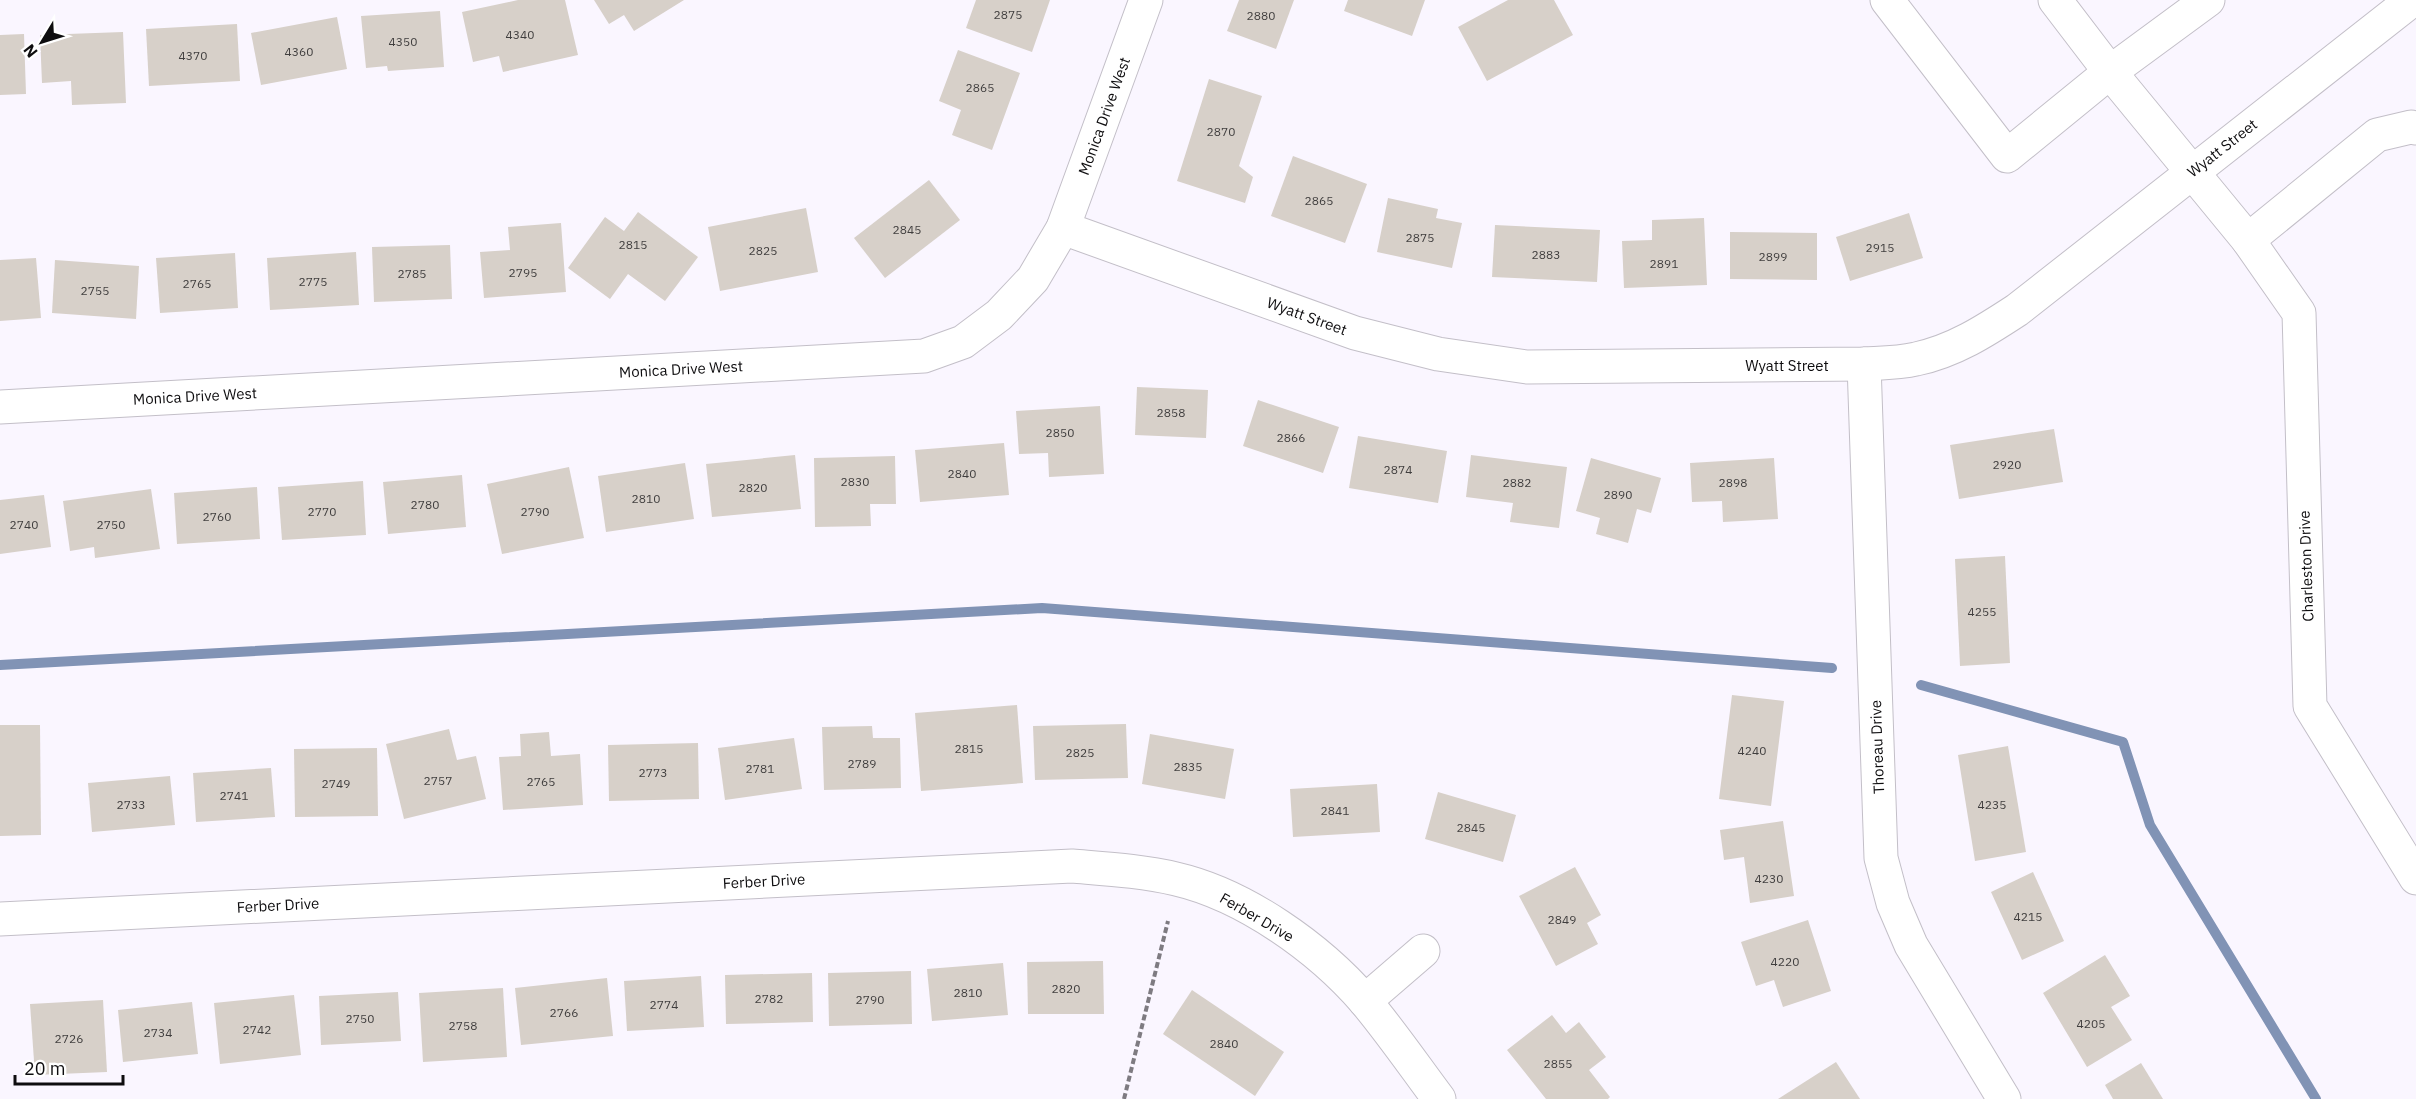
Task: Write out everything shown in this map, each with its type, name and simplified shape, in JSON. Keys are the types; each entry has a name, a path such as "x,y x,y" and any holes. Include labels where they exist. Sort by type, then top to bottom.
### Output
{"street":[{"name":"Monica Drive West","path":"0,407 924,356 963,342 999,315 1033,279 1063,228 1146,0"},
{"path":"1887,0 2007,156 2110,72 2208,0"},
{"name":"Charleston Drive","path":"2055,0 2110,72 2248,240 2299,313 2310,706 2416,878"},
{"name":"Wyatt Street","path":"1063,228 1355,333 1438,354 1527,367 1864,364 1914,360 1950,349 2017,310 2191,171 2412,0"},
{"path":"2248,240 2377,135 2411,127 2416,128"},
{"name":"Thoreau Drive","path":"1864,364 1881,858 1893,903 1911,945 2004,1099"},
{"name":"Ferber Drive","path":"0,919 1072,866 1136,871 1179,880 1232,900 1276,925 1320,956 1365,1000 1440,1099"},
{"path":"1365,1000 1423,951"}],"path":[{"path":"1124,1099 1168,921"}],"building":[{"path":"518,0 565,0 578,55 503,72 499,56 473,62 462,12"},
{"path":"594,0 684,0 634,31 624,15 609,24"},
{"path":"976,0 1050,0 1032,52 966,28"},
{"path":"1239,0 1294,0 1276,49 1227,31"},
{"path":"1348,0 1425,0 1412,36 1344,11"},
{"path":"1508,0 1554,0 1573,35 1487,81 1458,27"},
{"path":"440,11 444,67 388,71 387,66 366,68 361,16"},
{"path":"337,17 347,69 261,85 251,33"},
{"path":"237,24 240,81 149,86 146,29"},
{"path":"123,32 126,103 72,105 71,81 42,83 40,35"},
{"path":"24,34 26,94 0,95 0,35"},
{"path":"958,50 1020,73 992,150 952,135 961,110 939,101"},
{"path":"1209,79 1262,96 1239,166 1253,177 1245,203 1177,181"},
{"path":"1293,156 1367,184 1345,243 1271,216"},
{"path":"929,180 960,220 885,278 854,238"},
{"path":"1388,198 1438,209 1436,218 1462,223 1452,268 1377,252"},
{"path":"806,208 818,272 720,291 708,227"},
{"path":"638,212 698,257 665,301 628,274 610,299 568,268 605,217 624,231"},
{"path":"1909,213 1923,258 1850,281 1836,237"},
{"path":"1704,218 1707,285 1624,288 1622,241 1652,240 1652,220"},
{"path":"561,223 566,292 484,298 480,252 510,250 508,227"},
{"path":"1495,225 1600,230 1597,282 1492,277"},
{"path":"1730,232 1817,233 1817,280 1730,279"},
{"path":"450,245 452,299 374,302 372,247"},
{"path":"356,252 359,305 270,310 267,258"},
{"path":"235,253 238,308 160,313 156,258"},
{"path":"36,258 41,318 0,321 0,260"},
{"path":"55,260 139,266 136,319 52,313"},
{"path":"1137,387 1208,390 1206,438 1135,435"},
{"path":"1258,400 1339,427 1323,473 1243,446"},
{"path":"1100,406 1104,474 1049,477 1048,453 1019,454 1016,411"},
{"path":"2054,429 2063,482 1959,499 1950,445"},
{"path":"1358,436 1447,451 1438,503 1349,488"},
{"path":"1004,443 1009,495 920,502 915,450"},
{"path":"795,455 801,509 712,517 706,464"},
{"path":"1471,455 1567,467 1559,528 1510,522 1513,503 1466,497"},
{"path":"895,456 896,504 870,504 871,526 815,527 814,458"},
{"path":"1591,458 1661,478 1651,513 1637,509 1628,543 1596,534 1600,518 1576,511"},
{"path":"1774,458 1778,519 1723,522 1722,501 1692,502 1690,463"},
{"path":"685,463 694,519 606,532 598,476"},
{"path":"569,467 584,538 502,554 487,484"},
{"path":"462,475 466,527 388,534 383,482"},
{"path":"363,481 366,535 282,540 278,487"},
{"path":"257,487 260,539 177,544 174,493"},
{"path":"151,489 160,549 95,558 94,547 70,551 63,501"},
{"path":"44,495 51,547 0,554 0,500"},
{"path":"2005,556 2010,663 1960,666 1955,559"},
{"path":"1732,695 1784,701 1771,806 1719,799"},
{"path":"1017,705 1023,783 921,791 915,713"},
{"path":"1126,724 1128,778 1035,780 1033,726"},
{"path":"0,725 40,725 41,835 0,836"},
{"path":"872,726 873,738 900,738 901,788 824,790 822,727"},
{"path":"449,729 457,760 476,756 486,799 404,819 386,744"},
{"path":"549,732 551,756 580,754 583,805 503,810 499,757 521,756 520,734"},
{"path":"1150,734 1234,749 1225,799 1142,784"},
{"path":"794,738 802,789 725,800 718,748"},
{"path":"698,743 699,799 609,801 608,745"},
{"path":"2008,746 2026,852 1975,861 1958,755"},
{"path":"377,748 378,816 295,817 294,749"},
{"path":"271,768 275,817 196,822 193,773"},
{"path":"170,776 175,825 92,832 88,783"},
{"path":"1377,784 1380,832 1293,837 1290,789"},
{"path":"1438,792 1516,815 1503,862 1425,839"},
{"path":"1783,821 1794,896 1750,903 1744,857 1724,860 1720,830"},
{"path":"1575,867 1601,915 1587,923 1598,944 1556,966 1519,896"},
{"path":"2033,872 2064,941 2022,960 1991,892"},
{"path":"1808,920 1831,991 1783,1007 1774,980 1756,986 1741,942"},
{"path":"2105,955 2130,996 2111,1007 2132,1040 2087,1067 2043,993"},
{"path":"1103,961 1104,1014 1028,1014 1027,962"},
{"path":"1003,963 1008,1015 932,1021 927,969"},
{"path":"911,971 912,1024 829,1026 828,973"},
{"path":"812,973 813,1022 726,1024 725,975"},
{"path":"701,976 704,1027 627,1031 624,981"},
{"path":"607,978 613,1036 521,1045 515,988"},
{"path":"503,988 507,1057 423,1062 419,993"},
{"path":"1192,990 1284,1052 1255,1096 1163,1034"},
{"path":"398,992 401,1041 321,1045 319,996"},
{"path":"294,995 301,1055 220,1064 214,1003"},
{"path":"103,1000 107,1072 35,1075 30,1004"},
{"path":"192,1002 198,1054 123,1062 118,1010"},
{"path":"1552,1015 1566,1033 1579,1022 1606,1057 1589,1070 1610,1097 1608,1099 1546,1099 1507,1050"},
{"path":"1836,1062 1860,1099 1778,1099"},
{"path":"2141,1063 2163,1099 2113,1099 2105,1085"}],"waterway":[{"path":"0,665 1042,608 1832,668"},
{"path":"1921,685 2123,742 2150,825 2316,1099"}]}
